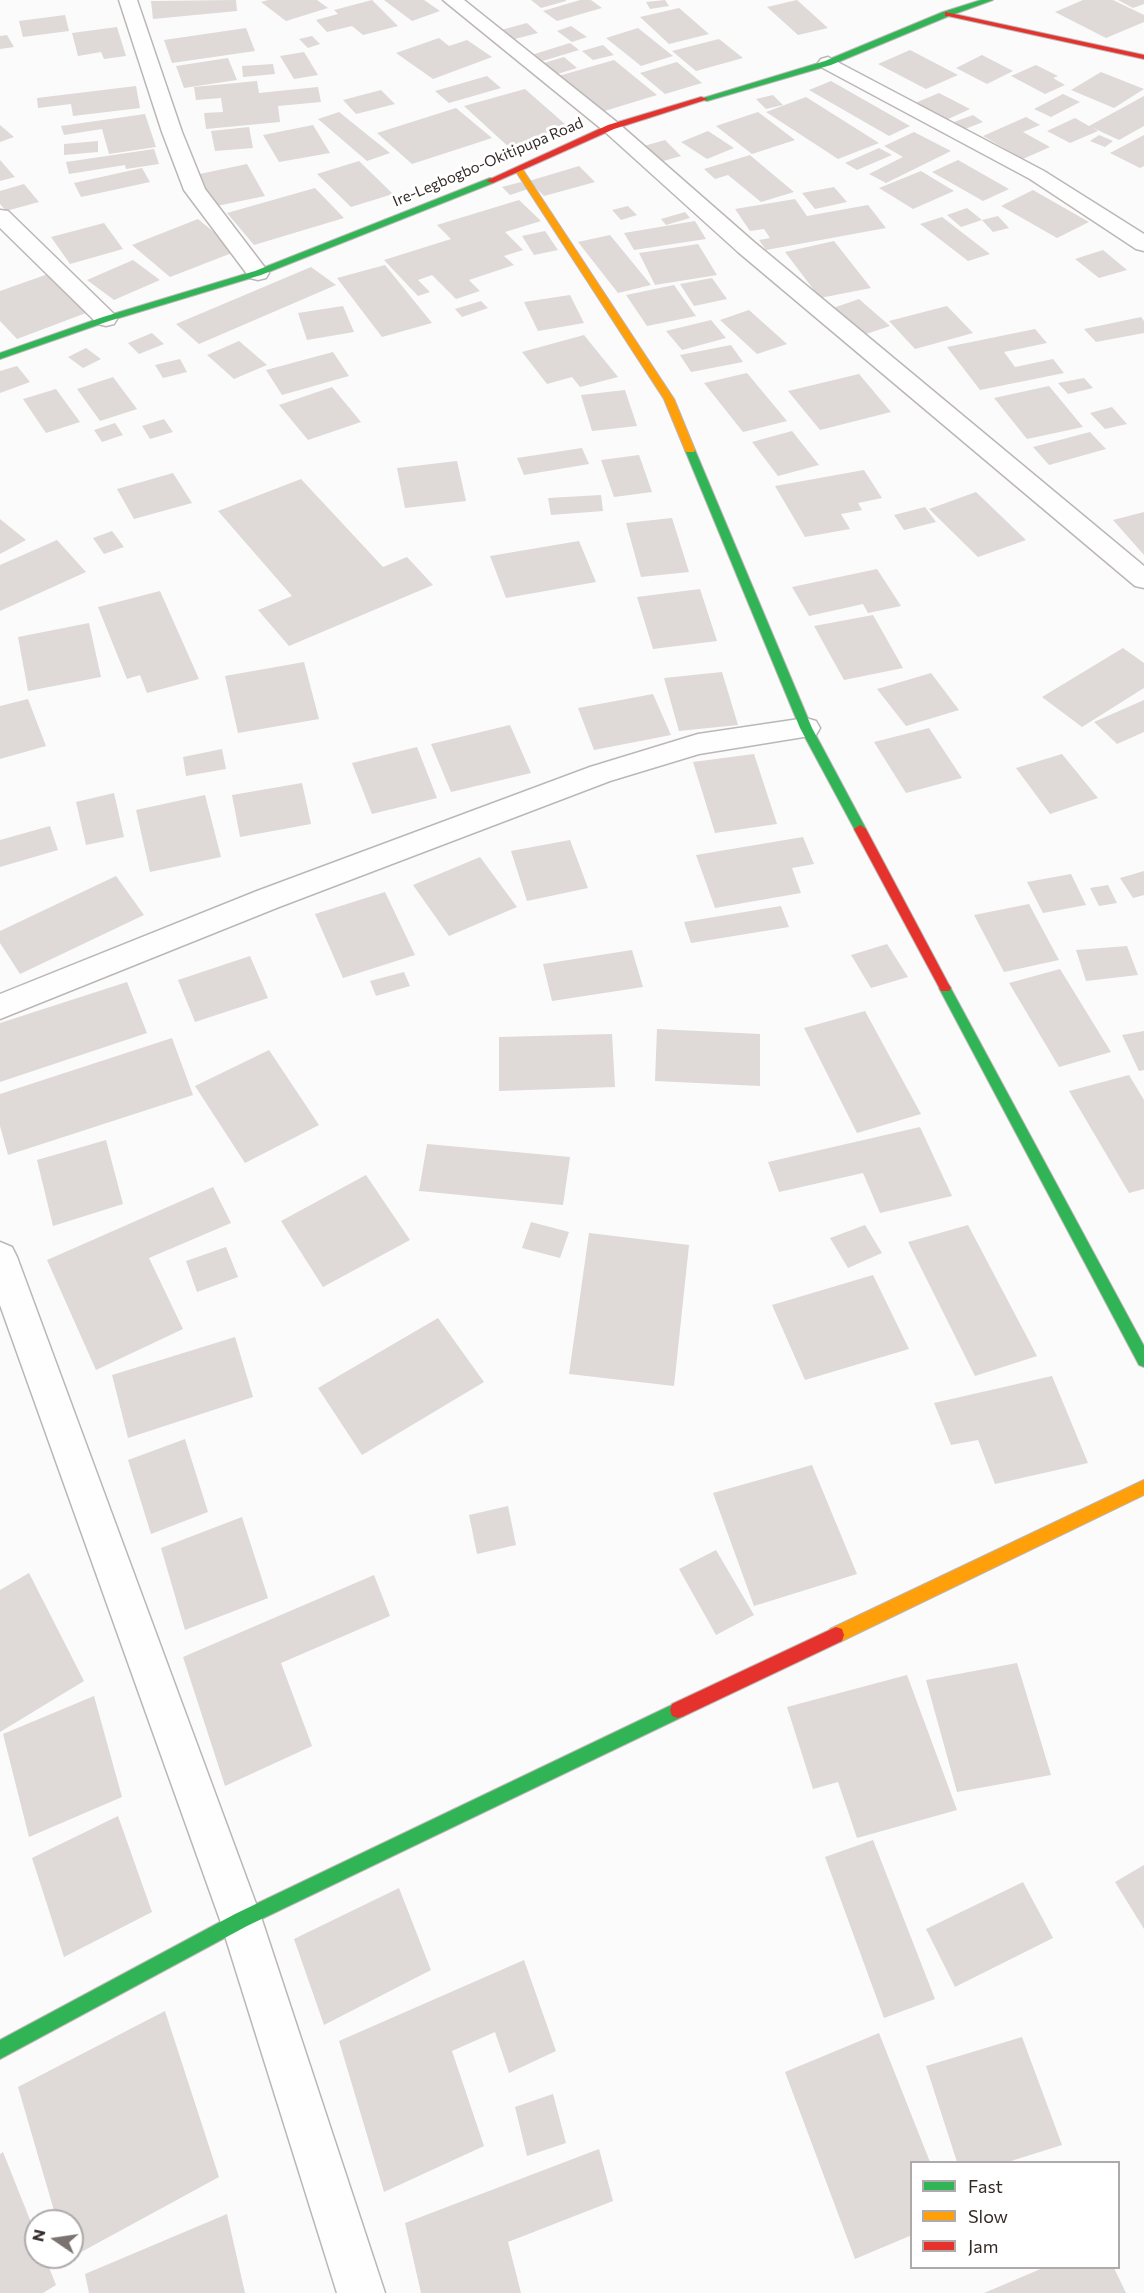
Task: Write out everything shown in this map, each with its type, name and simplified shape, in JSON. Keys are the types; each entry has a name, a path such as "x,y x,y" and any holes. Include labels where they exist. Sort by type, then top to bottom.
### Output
{"street":[{"path":"128,0 172,132 195,190 258,273"},
{"path":"452,0 611,127 746,247 1144,580"},
{"name":"Ire-Legbogbo-Okitipupa Road","path":"0,356 106,319 258,273 519,170 611,127 828,63 946,14 989,0"},
{"path":"946,14 1144,57"},
{"path":"828,63 1037,175 1144,244"},
{"path":"519,170 669,399 806,728 1144,1360"},
{"path":"0,216 106,319"},
{"path":"0,1007 268,899 600,774 698,744 806,728"},
{"path":"0,1257 241,1920 361,2293"},
{"path":"0,2050 241,1920 1144,1487"}],"building":[{"path":"236,0 237,11 153,19 151,1"},
{"path":"317,0 328,8 286,21 261,2"},
{"path":"372,0 398,26 363,35 352,26 327,32 316,20 338,14 334,10"},
{"path":"384,0 424,0 440,11 412,21"},
{"path":"531,0 566,0 566,1 541,8"},
{"path":"580,0 591,0 602,8 557,21 543,11"},
{"path":"665,0 669,6 650,9 646,2"},
{"path":"797,0 828,28 798,35 767,7"},
{"path":"1083,0 1113,0 1144,15 1144,22 1106,38 1055,12"},
{"path":"1118,0 1144,0 1144,4 1133,8"},
{"path":"679,8 709,34 669,44 640,17"},
{"path":"65,15 69,31 23,37 19,21"},
{"path":"527,23 538,33 511,40 501,30"},
{"path":"571,26 587,37 572,42 557,31"},
{"path":"117,27 126,56 104,59 101,52 78,56 72,33"},
{"path":"246,28 255,51 172,63 164,40"},
{"path":"638,28 673,56 641,66 606,38"},
{"path":"7,35 14,47 0,49 0,36"},
{"path":"312,36 320,44 308,48 299,39"},
{"path":"439,38 449,46 467,40 492,57 433,79 396,53"},
{"path":"719,39 743,58 696,71 672,51"},
{"path":"570,43 579,50 536,63 528,56"},
{"path":"603,45 614,55 593,60 582,51"},
{"path":"910,50 958,75 926,89 878,64"},
{"path":"304,52 318,75 294,79 280,56"},
{"path":"982,55 1013,71 987,84 956,68"},
{"path":"564,57 577,68 551,76 537,65"},
{"path":"228,58 237,80 184,88 176,66"},
{"path":"614,60 657,95 598,113 555,77"},
{"path":"677,62 702,83 665,94 640,73"},
{"path":"273,64 275,74 243,77 242,66"},
{"path":"1036,65 1058,76 1053,78 1065,85 1045,94 1011,76"},
{"path":"1101,72 1144,89 1114,108 1071,90"},
{"path":"487,76 501,88 449,103 435,91"},
{"path":"257,81 259,93 318,87 321,102 278,106 280,122 206,129 204,113 223,112 221,98 196,100 194,87"},
{"path":"831,81 910,126 889,136 809,90"},
{"path":"136,86 140,108 73,116 71,104 38,108 37,98"},
{"path":"525,89 574,132 513,151 464,106"},
{"path":"381,90 395,104 356,114 343,100"},
{"path":"939,93 970,109 946,120 915,103"},
{"path":"1063,94 1080,102 1051,117 1034,109"},
{"path":"773,95 783,105 766,109 756,99"},
{"path":"1144,96 1144,126 1119,140 1091,127 1098,131 1070,143 1047,131 1075,118 1089,126"},
{"path":"806,97 879,143 838,159 766,112"},
{"path":"456,108 492,138 412,164 377,133"},
{"path":"339,112 390,153 367,161 318,119"},
{"path":"758,112 795,140 752,154 716,126"},
{"path":"145,114 156,147 109,154 102,129 64,135 61,126"},
{"path":"973,115 983,122 965,129 954,122"},
{"path":"1026,117 1040,125 1023,132 1050,147 1023,159 983,136"},
{"path":"0,125 14,137 0,142"},
{"path":"313,125 330,153 279,162 263,135"},
{"path":"249,127 253,148 215,151 211,131"},
{"path":"708,131 734,148 707,159 681,142"},
{"path":"914,132 951,151 886,183 869,174 903,157 884,146"},
{"path":"1099,135 1113,141 1105,147 1090,141"},
{"path":"1144,135 1144,166 1140,168 1110,153"},
{"path":"665,140 681,156 660,162 644,146"},
{"path":"98,141 98,152 64,155 64,144"},
{"path":"879,148 892,155 857,170 845,163"},
{"path":"154,149 159,164 126,169 125,165 69,174 66,162"},
{"path":"750,155 794,192 761,202 728,175 715,179 704,169"},
{"path":"0,160 15,177 0,181"},
{"path":"958,160 1009,189 983,201 932,172"},
{"path":"359,161 393,194 351,207 317,174"},
{"path":"247,164 265,196 212,207 195,175"},
{"path":"579,166 595,182 544,196 529,181"},
{"path":"142,168 150,182 81,197 74,183"},
{"path":"921,171 954,191 913,209 879,188"},
{"path":"521,182 528,189 510,195 502,187"},
{"path":"24,184 39,202 6,211 0,204 0,191"},
{"path":"834,187 847,202 815,209 802,193"},
{"path":"315,188 344,218 254,245 227,213"},
{"path":"1033,190 1089,222 1057,238 1001,206"},
{"path":"795,199 807,216 868,205 886,228 766,250 759,240 770,238 764,229 750,231 735,209"},
{"path":"519,200 541,221 505,232 523,250 504,256 514,265 469,280 480,291 456,299 432,275 418,280 430,292 418,296 384,260 451,239 437,225"},
{"path":"628,206 637,215 621,220 612,210"},
{"path":"967,208 982,220 961,227 947,215"},
{"path":"685,212 690,218 666,225 661,219"},
{"path":"998,216 1009,228 993,232 982,220"},
{"path":"942,217 990,254 968,261 920,224"},
{"path":"198,219 237,251 170,277 132,245"},
{"path":"695,221 706,239 634,250 624,233"},
{"path":"104,223 123,249 70,264 51,237"},
{"path":"545,231 558,250 534,255 522,236"},
{"path":"610,235 651,285 618,293 578,242"},
{"path":"834,241 871,288 820,298 785,252"},
{"path":"698,244 717,275 655,285 639,253"},
{"path":"1103,250 1127,270 1099,278 1075,259"},
{"path":"133,260 160,280 114,300 87,280"},
{"path":"385,265 432,323 382,337 337,278"},
{"path":"311,267 336,285 199,344 176,324"},
{"path":"48,274 86,313 17,339 0,321 0,291"},
{"path":"712,278 727,299 694,306 680,284"},
{"path":"674,285 696,316 647,326 626,295"},
{"path":"570,295 584,323 538,331 524,302"},
{"path":"859,299 890,326 863,335 833,308"},
{"path":"481,301 488,308 462,317 455,309"},
{"path":"343,306 354,332 307,340 298,313"},
{"path":"947,306 973,333 915,349 889,321"},
{"path":"749,310 787,344 757,354 720,320"},
{"path":"1141,317 1144,321 1144,333 1096,342 1084,329"},
{"path":"711,320 726,338 682,350 666,331"},
{"path":"1035,329 1047,343 1004,352 1015,367 1053,359 1064,373 980,390 947,347"},
{"path":"152,333 164,344 139,354 128,343"},
{"path":"584,335 618,377 580,387 572,377 547,384 522,352"},
{"path":"239,341 267,365 234,379 207,355"},
{"path":"731,345 743,362 691,372 680,355"},
{"path":"86,348 101,359 83,368 68,357"},
{"path":"333,352 349,376 282,395 266,370"},
{"path":"180,359 187,372 163,378 155,365"},
{"path":"17,366 30,382 0,393 0,371"},
{"path":"747,373 787,421 743,432 704,383"},
{"path":"859,374 891,412 820,430 788,391"},
{"path":"113,377 137,409 100,421 77,389"},
{"path":"1084,378 1093,388 1068,394 1058,383"},
{"path":"1049,386 1083,427 1027,439 994,398"},
{"path":"332,387 361,422 308,440 279,405"},
{"path":"56,389 80,422 46,433 23,399"},
{"path":"625,390 637,426 592,431 581,395"},
{"path":"1112,407 1127,424 1105,429 1090,413"},
{"path":"164,419 173,432 150,439 142,426"},
{"path":"115,423 123,435 102,442 94,430"},
{"path":"792,431 819,465 778,476 752,442"},
{"path":"1090,432 1106,449 1049,465 1033,447"},
{"path":"582,448 589,464 524,475 517,458"},
{"path":"639,455 652,492 614,497 601,460"},
{"path":"457,461 466,501 405,508 397,468"},
{"path":"864,470 882,498 858,503 862,510 841,514 850,529 805,537 775,486"},
{"path":"173,473 192,503 134,519 117,489"},
{"path":"301,479 383,567 407,557 433,585 289,646 258,610 292,596 218,511"},
{"path":"976,492 1026,540 978,557 929,509"},
{"path":"601,495 603,511 551,515 548,498"},
{"path":"925,507 936,522 904,530 894,515"},
{"path":"1144,512 1144,555 1113,520"},
{"path":"672,518 689,572 641,577 626,523"},
{"path":"0,519 26,540 0,554"},
{"path":"112,531 124,547 104,554 93,538"},
{"path":"57,540 86,572 0,611 0,565"},
{"path":"579,541 596,582 506,598 490,556"},
{"path":"877,569 901,606 868,613 863,604 809,616 792,587"},
{"path":"700,589 717,641 653,649 637,597"},
{"path":"160,591 199,679 147,693 140,675 127,679 98,607"},
{"path":"873,615 903,668 844,680 814,626"},
{"path":"89,623 101,677 28,691 18,637"},
{"path":"1123,648 1144,663 1144,688 1082,727 1042,697"},
{"path":"304,662 319,719 238,733 225,676"},
{"path":"722,672 738,725 679,731 664,678"},
{"path":"931,673 959,710 906,726 877,689"},
{"path":"653,694 671,735 594,750 578,708"},
{"path":"28,699 46,746 0,759 0,706"},
{"path":"1144,700 1144,732 1117,744 1094,722"},
{"path":"510,725 531,773 451,792 431,744"},
{"path":"929,728 962,778 906,793 874,742"},
{"path":"417,747 437,798 372,814 352,763"},
{"path":"222,749 226,769 186,776 183,757"},
{"path":"754,754 777,824 715,833 693,762"},
{"path":"1062,754 1098,798 1050,814 1016,768"},
{"path":"302,783 311,824 240,837 232,795"},
{"path":"114,793 124,837 86,845 76,802"},
{"path":"205,795 221,857 150,872 136,810"},
{"path":"50,826 58,850 0,867 0,840"},
{"path":"803,837 814,864 792,868 801,893 715,908 696,855"},
{"path":"570,840 588,888 527,901 511,851"},
{"path":"480,857 517,907 449,936 413,885"},
{"path":"1144,871 1144,895 1133,898 1120,878"},
{"path":"1071,874 1086,905 1043,913 1027,882"},
{"path":"116,876 144,915 20,974 0,943 0,931"},
{"path":"1108,885 1117,903 1099,906 1090,888"},
{"path":"385,892 415,955 343,978 315,914"},
{"path":"1029,904 1059,960 1004,972 974,915"},
{"path":"781,906 789,927 691,943 684,922"},
{"path":"887,944 908,977 871,988 851,955"},
{"path":"1127,946 1138,975 1086,981 1076,950"},
{"path":"632,950 643,987 552,1001 543,964"},
{"path":"250,956 268,998 195,1022 178,980"},
{"path":"1060,969 1111,1052 1059,1067 1009,983"},
{"path":"404,972 410,986 376,996 370,981"},
{"path":"127,982 147,1033 0,1082 0,1023"},
{"path":"865,1011 921,1114 857,1133 804,1028"},
{"path":"657,1029 760,1034 760,1086 655,1081"},
{"path":"1144,1031 1144,1070 1139,1071 1122,1035"},
{"path":"612,1034 615,1087 499,1091 499,1037"},
{"path":"172,1038 193,1095 8,1155 0,1126 0,1094"},
{"path":"269,1050 319,1125 245,1163 195,1086"},
{"path":"1129,1075 1144,1100 1144,1189 1129,1193 1069,1091"},
{"path":"920,1127 952,1196 880,1213 863,1173 779,1192 768,1162"},
{"path":"106,1140 123,1204 53,1226 37,1160"},
{"path":"427,1144 570,1157 563,1205 419,1191"},
{"path":"366,1175 410,1240 323,1287 281,1221"},
{"path":"213,1187 231,1223 149,1258 183,1329 96,1370 47,1260"},
{"path":"531,1222 569,1232 560,1258 522,1248"},
{"path":"865,1225 882,1253 848,1268 830,1238"},
{"path":"968,1225 1037,1356 975,1376 908,1242"},
{"path":"589,1233 689,1245 674,1386 569,1374"},
{"path":"226,1247 238,1277 197,1292 186,1261"},
{"path":"873,1275 909,1349 805,1380 772,1305"},
{"path":"438,1318 484,1382 362,1455 318,1388"},
{"path":"235,1337 253,1397 128,1438 112,1375"},
{"path":"1052,1376 1088,1463 995,1484 978,1440 951,1445 934,1403"},
{"path":"185,1439 208,1512 151,1534 128,1460"},
{"path":"812,1465 857,1574 754,1606 713,1493"},
{"path":"508,1506 516,1545 477,1554 469,1515"},
{"path":"242,1517 268,1598 185,1630 161,1548"},
{"path":"716,1550 754,1615 716,1635 679,1569"},
{"path":"29,1573 84,1681 0,1732 0,1590"},
{"path":"374,1575 390,1616 281,1663 312,1746 225,1786 183,1657"},
{"path":"1017,1663 1051,1775 957,1792 926,1680"},
{"path":"907,1675 957,1810 857,1838 838,1782 813,1789 787,1707"},
{"path":"94,1696 122,1797 29,1837 3,1734"},
{"path":"118,1816 152,1912 64,1957 32,1858"},
{"path":"873,1840 935,1999 884,2018 825,1857"},
{"path":"1144,1865 1144,1929 1115,1882"},
{"path":"1023,1882 1053,1938 955,1987 926,1929"},
{"path":"399,1888 431,1970 324,2025 294,1939"},
{"path":"524,1960 556,2051 509,2073 495,2032 452,2051 484,2146 384,2192 339,2041"},
{"path":"165,2011 219,2177 84,2250 84,2209 54,2209 18,2087"},
{"path":"879,2033 930,2161 910,2161 910,2236 855,2259 785,2072"},
{"path":"1022,2037 1062,2145 1011,2161 957,2161 926,2066"},
{"path":"553,2094 566,2143 527,2156 515,2107"},
{"path":"599,2149 613,2201 508,2242 521,2293 421,2293 405,2223"},
{"path":"3,2152 26,2209 24,2269 50,2269 56,2285 43,2293 0,2293 0,2154"},
{"path":"227,2214 245,2293 89,2293 85,2274"},
{"path":"1041,2269 1114,2269 1126,2293 984,2293"}],"traffic: fast":[{"path":"704,99 828,63 946,14 989,0"},
{"path":"0,356 106,319 258,273 490,181"},
{"path":"690,450 806,728 860,829"},
{"path":"945,988 1144,1360"},
{"path":"0,2050 241,1920 678,1710"}],"traffic: slow":[{"path":"519,170 669,399 690,450"},
{"path":"836,1635 1144,1487"}],"traffic: jam":[{"path":"948,14 1144,57"},
{"path":"490,181 611,127 704,99"},
{"path":"860,829 945,988"},
{"path":"678,1710 836,1635"}]}
